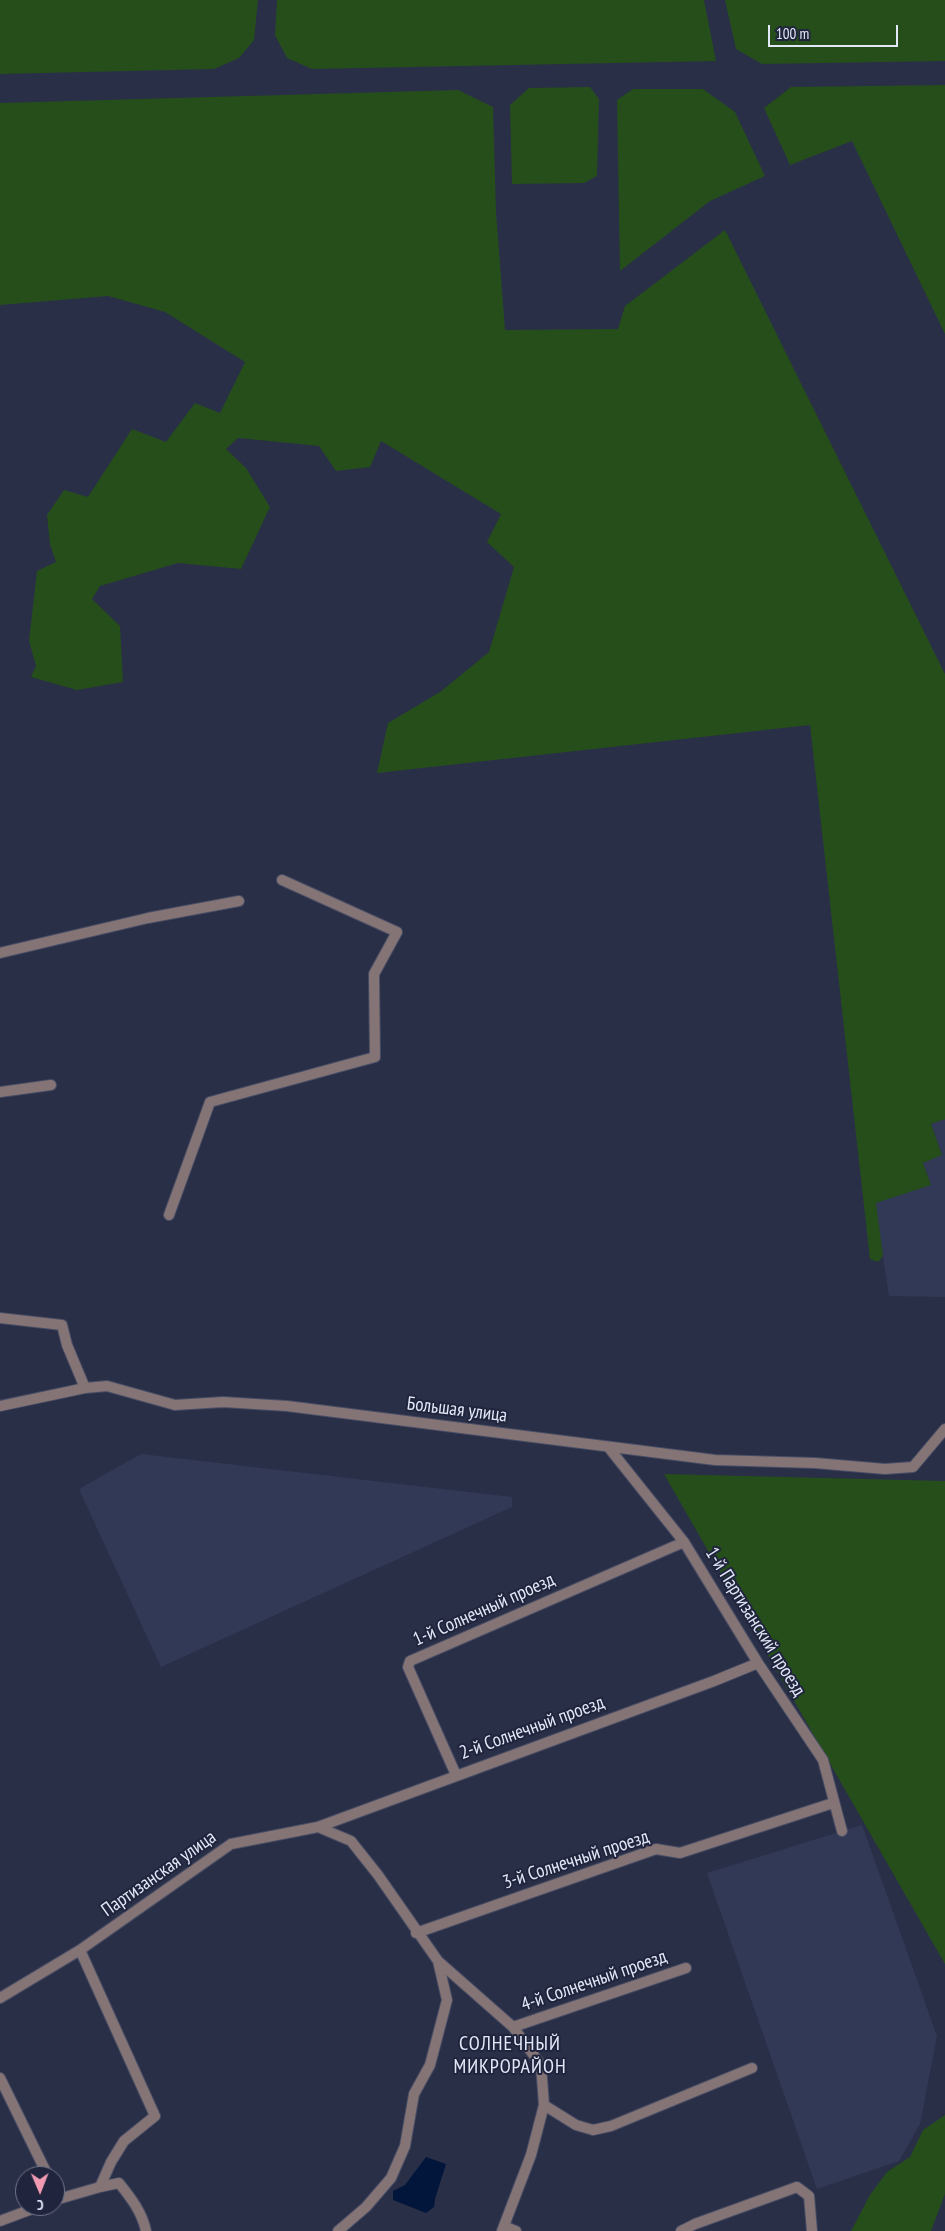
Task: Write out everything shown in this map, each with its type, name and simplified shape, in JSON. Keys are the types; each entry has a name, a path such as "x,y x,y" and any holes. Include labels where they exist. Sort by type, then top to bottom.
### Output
{"street":[{"path":"169,1215 210,1102 375,1057 374,974 397,932 282,880"},
{"path":"0,953 148,918 239,901"},
{"path":"0,1092 51,1085"},
{"path":"0,1318 62,1325 67,1345 85,1388"},
{"name":"Большая улица","path":"0,1406 85,1388 106,1386 175,1405 223,1402 287,1406 715,1460 814,1463 885,1469 913,1467 945,1429"},
{"name":"1-й Партизанский проезд","path":"609,1448 684,1542 758,1663 823,1760 842,1831"},
{"name":"1-й Солнечный проезд","path":"456,1774 408,1667 410,1661 684,1542"},
{"name":"2-й Солнечный проезд","path":"318,1826 714,1681 758,1663"},
{"name":"3-й Солнечный проезд","path":"416,1933 656,1849 680,1853 833,1803"},
{"path":"318,1826 351,1842 378,1875 416,1933 438,1961 512,2027 540,2065 544,2105 530,2154 503,2229 516,2231"},
{"name":"Партизанская улица","path":"0,1998 80,1950 230,1844 318,1826"},
{"path":"80,1950 155,2116 124,2142 111,2162 100,2186"},
{"path":"338,2231 366,2207 391,2178 405,2146 414,2094 430,2065 447,2000 438,1961"},
{"name":"4-й Солнечный проезд","path":"512,2027 686,1968"},
{"path":"544,2105 576,2125 592,2130 611,2126 752,2068"},
{"path":"0,2078 43,2166"},
{"path":"65,2194 119,2183 132,2199 143,2220 146,2231"},
{"path":"681,2231 797,2186 808,2196 812,2231"},
{"path":"0,2221 15,2215"}],"shaded area":[{"path":"945,1119 945,1297 889,1296 875,1203 931,1185 923,1163 942,1154 931,1124"},
{"path":"141,1454 512,1497 512,1507 161,1667 79,1489"},
{"path":"862,1825 937,2036 920,2124 899,2161 817,2189 707,1873"},
{"path":"426,2157 446,2164 434,2207 426,2213 393,2200 393,2191 405,2185"}],"green space":[{"path":"0,0 258,0 254,40 239,58 214,69 0,74"},
{"path":"277,0 704,0 716,61 312,69 287,58 275,35"},
{"path":"725,0 945,0 945,61 762,64 736,49"},
{"path":"945,85 945,334 852,141 790,165 764,108 791,87"},
{"path":"590,87 599,99 597,176 584,183 512,184 510,105 529,88"},
{"path":"633,89 703,89 735,112 765,176 710,201 620,271 617,100"},
{"path":"458,90 493,107 496,212 505,330 618,329 625,306 725,230 945,674 945,1119 931,1124 942,1155 923,1163 931,1185 876,1203 883,1256 878,1262 870,1259 810,725 377,773 388,723 440,692 489,652 514,567 487,542 501,514 381,441 370,467 336,471 319,446 238,438 226,449 246,468 270,507 241,569 178,563 100,586 92,599 120,626 123,682 77,690 31,677 36,666 29,641 37,571 56,562 50,544 47,515 64,490 88,497 132,429 166,442 195,403 220,413 245,362 165,312 108,296 0,305 0,103"},
{"path":"664,1474 945,1481 945,1964"},
{"path":"945,2115 945,2194 931,2231 851,2231 870,2195 887,2172 910,2157 923,2130"}],"district":[{"name":"СОЛНЕЧНЫЙ МИКРОРАЙОН","path":"510,2056"}]}
